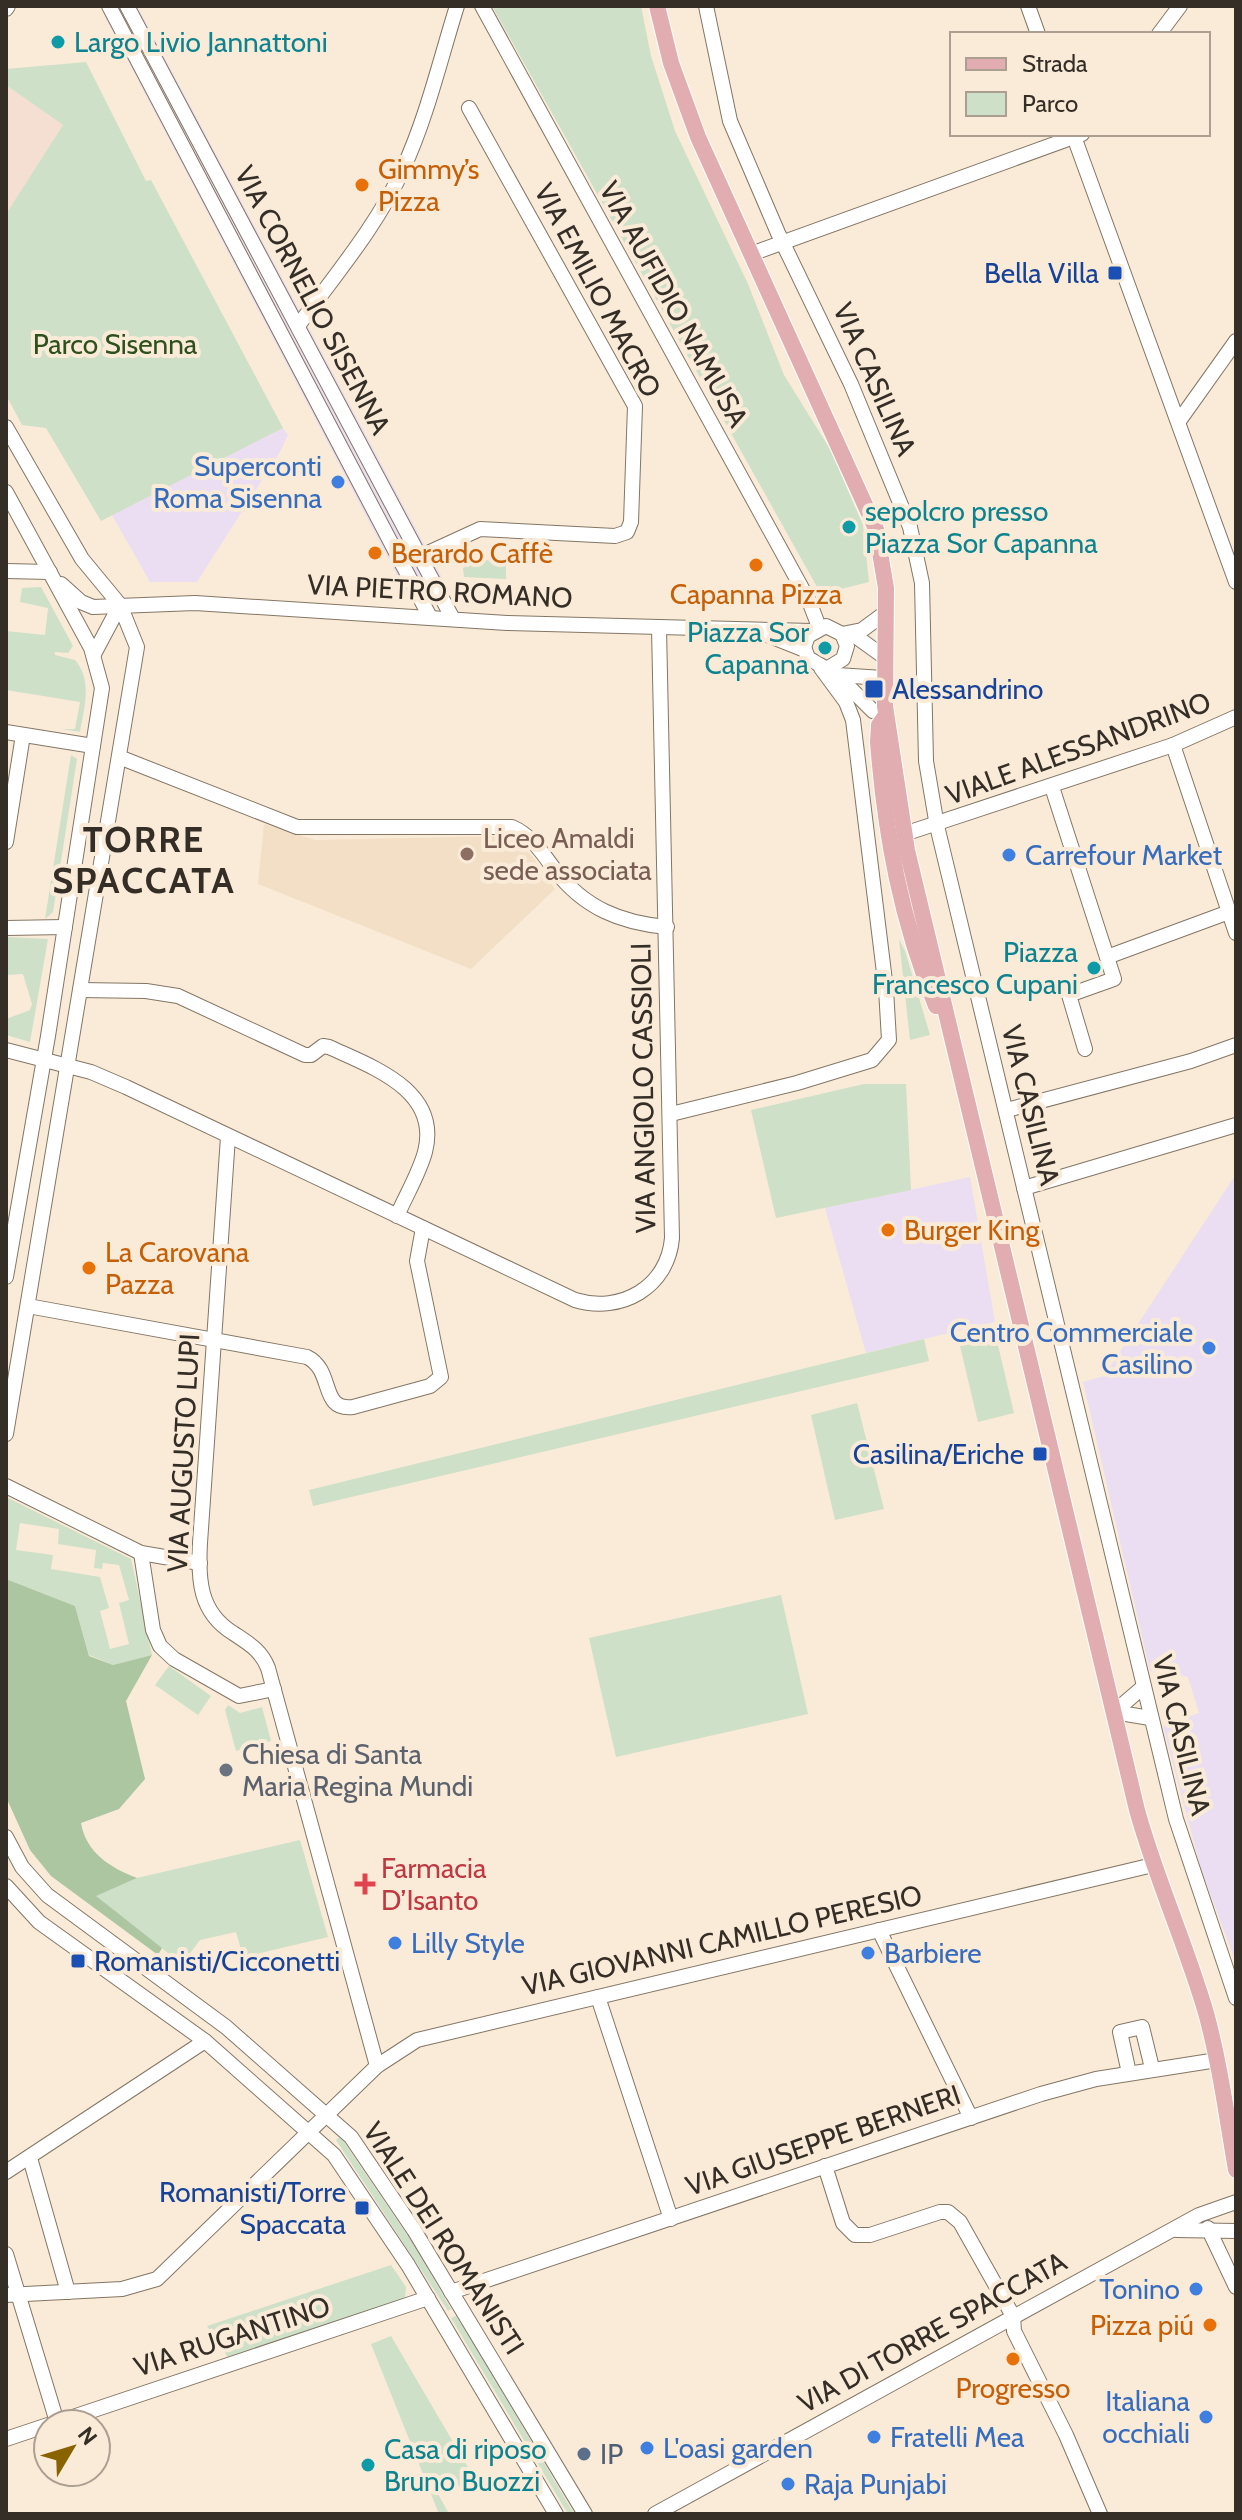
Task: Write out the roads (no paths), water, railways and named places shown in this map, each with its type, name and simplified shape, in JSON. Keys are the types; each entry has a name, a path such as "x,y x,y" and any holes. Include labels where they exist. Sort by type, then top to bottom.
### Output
{"main road":[{"name":"VIA CASILINA","path":"657,6 687,109 872,518 884,569 883,678 904,834 1153,1865 1205,2010 1236,2170"},
{"name":"VIA CASILINA","path":"886,715 879,725 878,742 891,863 916,955 954,1044"}],"street":[{"name":"VIA CORNELIO SISENNA","path":"109,6 430,617"},
{"name":"VIA CORNELIO SISENNA","path":"127,6 453,619"},
{"path":"298,326 361,241 396,184 414,142 457,6"},
{"name":"VIA AUFIDIO NAMUSA","path":"482,6 809,601 816,629"},
{"name":"VIA CASILINA","path":"706,6 730,121 851,384 910,527 922,583 926,761 937,826 1142,1688 1187,1859 1236,1998"},
{"path":"1028,6 1037,32"},
{"path":"1160,32 1180,6"},
{"name":"VIA EMILIO MACRO","path":"419,557 476,529 615,536 627,532 631,522 635,406 469,108"},
{"path":"751,254 1077,136 1236,582"},
{"path":"1179,421 1236,341"},
{"path":"6,427 82,559 120,605 137,647 6,1434"},
{"path":"6,492 94,654 102,688 7,1270"},
{"path":"6,571 50,572 85,605 120,605"},
{"name":"VIA PIETRO ROMANO","path":"120,605 195,603 453,619 758,632 816,629"},
{"path":"94,654 120,605"},
{"path":"846,634 885,613"},
{"path":"883,656 832,627 816,629 805,650 810,662 829,670 883,678"},
{"name":"VIA ANGIOLO CASSIOLI","path":"6,1050 68,1066 126,1087 575,1300 603,1305 627,1299 657,1279 670,1258 671,1114 659,628"},
{"name":"VIA PIETRO ROMANO","path":"758,632 805,650"},
{"path":"829,670 845,655 846,634"},
{"path":"829,670 873,711 886,715"},
{"path":"671,1114 865,1063 878,1057 889,1040 886,989 853,720 829,670"},
{"name":"VIALE ALESSANDRINO","path":"904,834 937,826 1173,745 1236,717"},
{"path":"6,732 93,746"},
{"path":"6,842 23,735"},
{"path":"1173,745 1236,933"},
{"path":"119,757 297,827 512,827 530,839 566,884 586,902 620,919 667,927"},
{"path":"1052,787 1114,979 1069,995 1085,1049"},
{"path":"1107,957 1229,912"},
{"path":"6,928 65,927"},
{"path":"80,990 146,991 178,996 305,1055 311,1055 323,1046 329,1047 397,1080 418,1104 426,1139 423,1158 397,1216"},
{"path":"1007,1110 1191,1061 1236,1045"},
{"path":"1024,1188 1236,1125"},
{"name":"VIA AUGUSTO LUPI","path":"228,1137 200,1563 201,1590 209,1610 220,1624 260,1653 274,1689 377,2066"},
{"path":"28,1306 310,1359 323,1370 331,1398 341,1407 434,1384 441,1377 417,1254 423,1228"},
{"path":"6,1486 141,1553 200,1563"},
{"path":"141,1553 153,1630 166,1653 239,1696 274,1689"},
{"path":"1114,1712 1142,1688"},
{"path":"1114,1712 1150,1718"},
{"name":"VIALE DEI ROMANISTI","path":"6,1837 22,1867 47,1895 201,2007 329,2114 375,2168 585,2514"},
{"name":"VIA GIOVANNI CAMILLO PERESIO","path":"12,2295 132,2288 157,2279 377,2066 417,2040 1153,1865"},
{"name":"VIALE DEI ROMANISTI","path":"6,1886 39,1922 205,2041 311,2132 351,2177 428,2298 556,2514"},
{"path":"879,1930 971,2118"},
{"path":"598,1997 671,2219"},
{"path":"1129,2073 1120,2032 1142,2027 1152,2068"},
{"path":"6,2172 205,2041"},
{"name":"VIA GIUSEPPE BERNERI","path":"451,2292 1072,2085 1152,2068 1217,2060"},
{"path":"30,2158 68,2292"},
{"path":"825,2166 843,2223 855,2235 870,2235 936,2212 953,2215 1013,2316 1014,2331 1073,2450 1100,2514"},
{"name":"VIA DI TORRE SPACCATA","path":"655,2514 1172,2230 1223,2204 1236,2202"},
{"path":"1172,2230 1208,2228 1236,2231"},
{"path":"1208,2228 1236,2287"},
{"path":"6,2254 12,2295 47,2408"},
{"name":"VIA RUGANTINO","path":"100,2408 428,2298"},
{"name":"VIA RUGANTINO","path":"6,2439 32,2431"}],"place":[{"name":"Largo Livio Jannattoni","path":"58,42"},
{"name":"Gimmy’s Pizza","path":"362,185"},
{"name":"Bella Villa","path":"1115,273"},
{"name":"Superconti Roma Sisenna","path":"338,482"},
{"name":"sepolcro presso Piazza Sor Capanna","path":"849,527"},
{"name":"Berardo Caffè","path":"375,553"},
{"name":"Capanna Pizza","path":"756,565"},
{"name":"Piazza Sor Capanna","path":"825,648"},
{"name":"Alessandrino","path":"874,689"},
{"name":"Liceo Amaldi sede associata","path":"467,854"},
{"name":"Carrefour Market","path":"1009,855"},
{"name":"Piazza Francesco Cupani","path":"1094,968"},
{"name":"Burger King","path":"888,1230"},
{"name":"La Carovana Pazza","path":"89,1268"},
{"name":"Centro Commerciale Casilino","path":"1209,1348"},
{"name":"Casilina/Eriche","path":"1040,1454"},
{"name":"Chiesa di Santa Maria Regina Mundi","path":"226,1770"},
{"name":"Farmacia D’Isanto","path":"365,1884"},
{"name":"Lilly Style","path":"395,1943"},
{"name":"Barbiere","path":"868,1953"},
{"name":"Romanisti/Cicconetti","path":"78,1961"},
{"name":"Romanisti/Torre Spaccata","path":"362,2208"},
{"name":"Tonino","path":"1196,2289"},
{"name":"Pizza piú","path":"1210,2325"},
{"name":"Progresso","path":"1013,2359"},
{"name":"Italiana occhiali","path":"1206,2417"},
{"name":"Fratelli Mea","path":"874,2437"},
{"name":"L'oasi garden","path":"647,2448"},
{"name":"IP","path":"584,2454"},
{"name":"Casa di riposo Bruno Buozzi","path":"368,2465"},
{"name":"Raja Punjabi","path":"788,2484"}],"district":[{"name":"TORRE SPACCATA","path":"144,860"}],"park label":[{"name":"Parco Sisenna","path":"115,344"}]}
